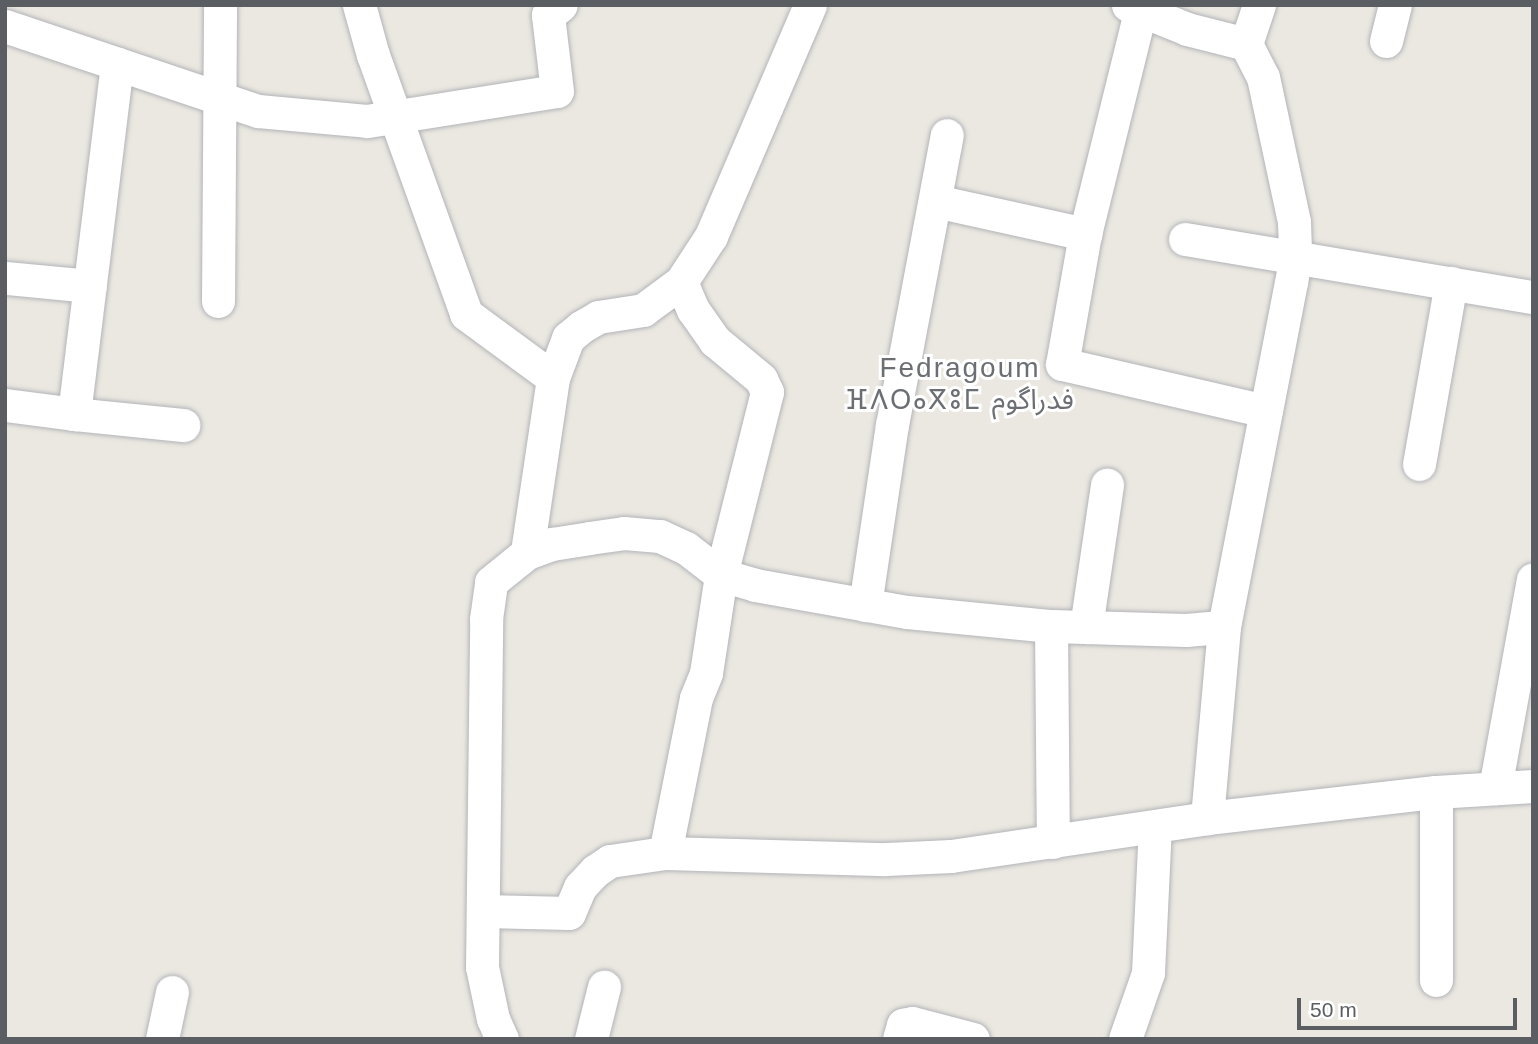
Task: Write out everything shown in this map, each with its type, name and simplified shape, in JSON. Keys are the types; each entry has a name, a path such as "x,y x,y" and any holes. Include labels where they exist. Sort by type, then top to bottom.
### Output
{"street":[{"path":"218,301 220,5"},
{"path":"359,5 395,117 466,314 553,378"},
{"path":"5,26 258,111 367,121 557,91 548,15 561,5"},
{"path":"527,553 553,378 568,338 598,317 643,310 681,282 711,236 810,5"},
{"path":"1207,818 1224,627 1295,258 1294,222 1263,77 1246,44 1259,5"},
{"path":"1386,41 1395,5"},
{"path":"1246,44 1186,29 1134,9 1085,234 1062,364 1266,411"},
{"path":"74,414 117,64"},
{"path":"865,605 892,425 947,135"},
{"path":"935,201 1085,234"},
{"path":"1185,239 1533,297"},
{"path":"5,287 6,278 90,286"},
{"path":"665,853 696,698 706,673 721,575 767,392 761,379 715,341 693,310 681,282"},
{"path":"1419,464 1451,283"},
{"path":"5,405 183,425"},
{"path":"1086,627 1107,485"},
{"path":"502,1039 493,1019 482,967 486,619 491,582 527,553 552,544 624,533 660,536 686,548 721,575 755,585 907,612 1051,626 1186,630 1224,627"},
{"path":"1494,789 1533,579"},
{"path":"1051,626 1053,842"},
{"path":"484,911 569,913 580,887 595,871 610,861 665,853 886,859 951,856 1207,818 1436,792 1533,786"},
{"path":"1436,792 1436,979"},
{"path":"1125,1039 1148,973 1154,827"},
{"path":"591,1039 604,987"},
{"path":"162,1039 172,992"},
{"path":"899,1039 904,1025 912,1023 973,1039"}],"district":[{"name":"Fedragoum ⴼⴷⵔⴰⴳⵓⵎ فدراگوم","path":"960,384"}]}
